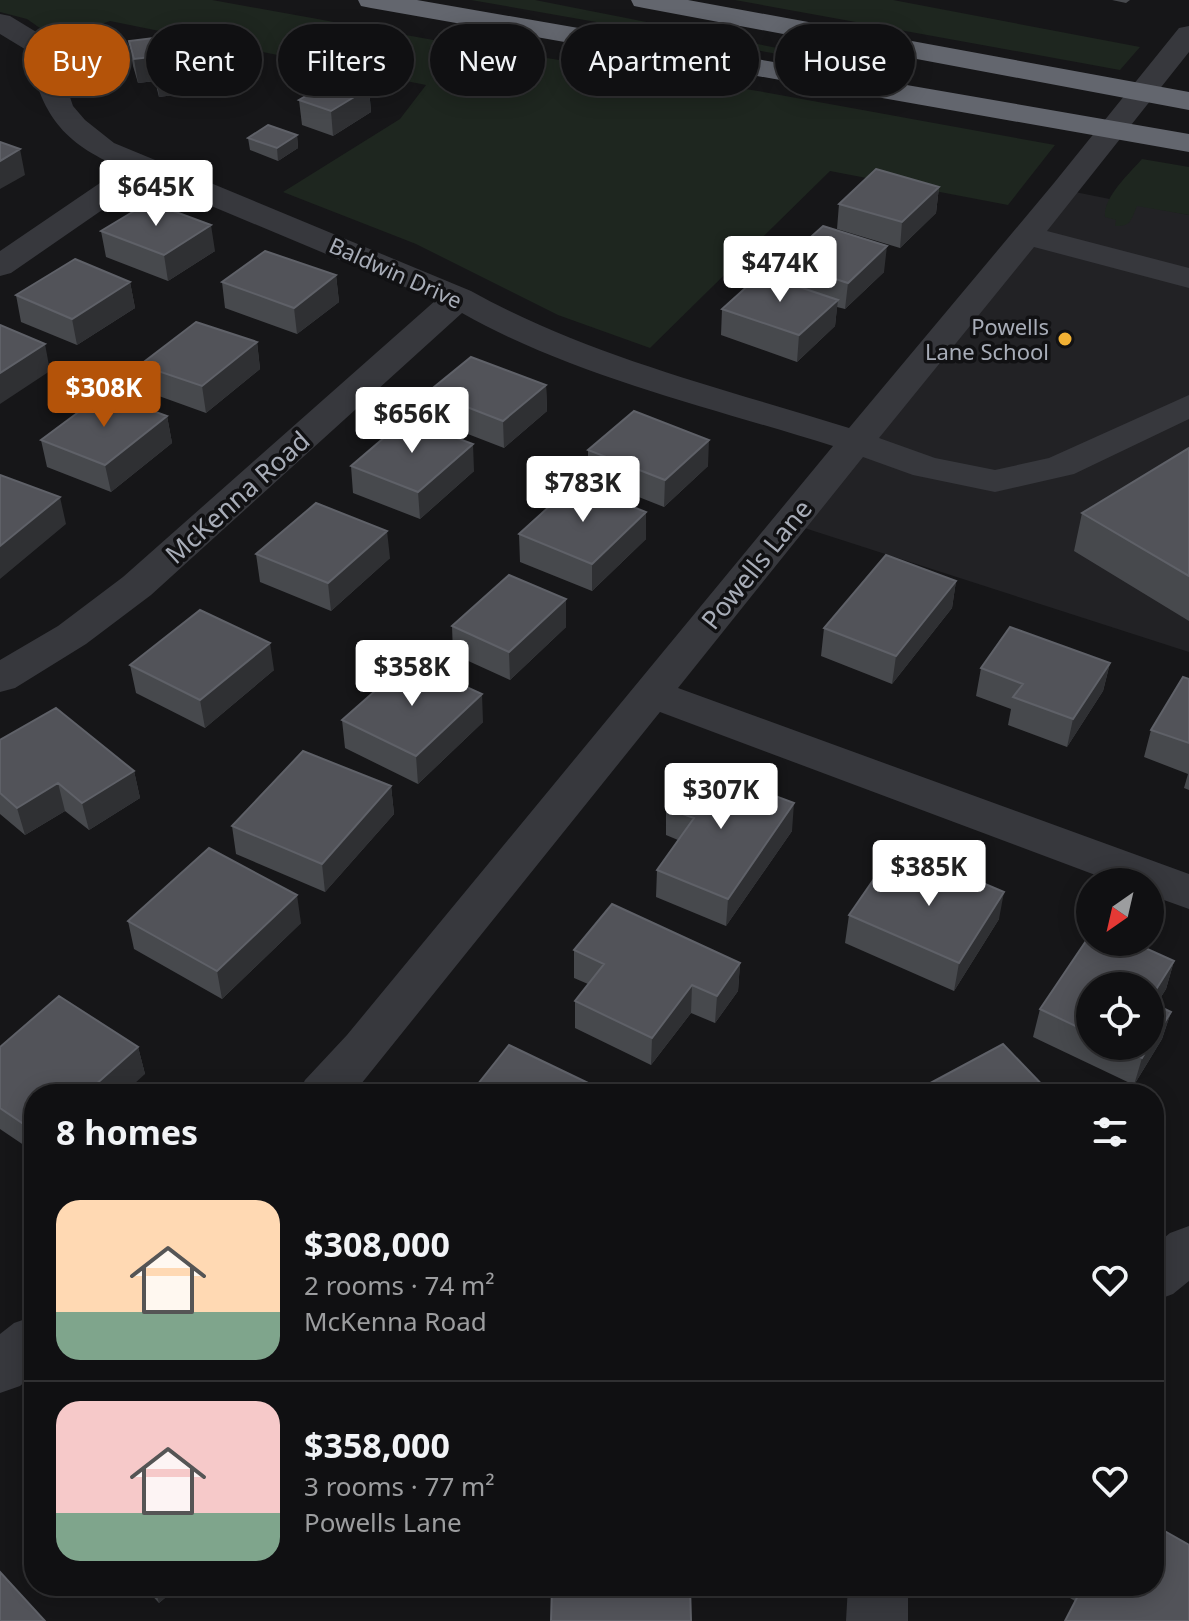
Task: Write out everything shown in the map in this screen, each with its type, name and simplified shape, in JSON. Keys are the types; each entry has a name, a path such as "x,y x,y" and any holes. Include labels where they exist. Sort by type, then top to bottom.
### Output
{"highway":[{"path":"371,0 1189,143"},
{"path":"644,0 1189,101"}],"street":[{"name":"Baldwin Drive","path":"0,22 41,47 53,100 74,129 103,149 459,298 502,322 577,354 926,467 995,481 1061,466 1189,406"},
{"name":"Powells Lane","path":"332,1084 374,1037 651,693 1028,236 1187,36"},
{"path":"0,266 144,167"},
{"path":"1028,236 1189,278"},
{"name":"McKenna Road","path":"0,678 72,635 137,586 459,298"},
{"path":"651,693 1189,892"},
{"path":"1164,1270 1189,1249"},
{"path":"0,1368 24,1348"},
{"path":"877,1621 878,1596"}],"shaded area":[{"path":"0,0 212,0 345,24 278,24 278,55 262,52 262,24 146,24 146,28 110,21 102,24 34,24 0,12"},
{"path":"471,0 535,0 656,24 607,24"},
{"path":"735,0 893,0 1140,47 1120,70 915,33 915,24 867,24"},
{"path":"414,36 430,39 430,96 545,96 545,58 561,60 561,96 759,96 759,91 1055,145 1008,205 830,171 650,348 558,315 416,244 283,192 400,119 426,85 414,83"},
{"path":"759,44 775,48 775,53 759,51"},
{"path":"1142,159 1189,167 1189,215 1137,206 1130,222 1124,225 1115,226 1116,220 1105,217 1112,194"},
{"name":"Powells Lane School","path":"1065,190 1189,215 1189,652 789,523"}],"building":[{"path":"146,39 146,58 134,59 130,41"},
{"path":"306,96 356,96 331,111 299,100"},
{"path":"268,125 297,135 277,148 248,138"},
{"path":"0,142 20,149 0,161"},
{"path":"876,169 939,187 902,222 839,204"},
{"path":"149,202 211,225 164,255 101,231"},
{"path":"823,226 887,246 848,283 783,262"},
{"path":"265,251 336,275 294,308 222,282"},
{"path":"75,259 130,282 72,319 16,295"},
{"path":"761,274 838,300 799,335 722,309"},
{"path":"196,322 257,342 202,386 140,365"},
{"path":"0,325 45,344 0,373"},
{"path":"471,357 546,385 503,421 428,392"},
{"path":"104,393 167,416 105,465 41,440"},
{"path":"634,411 709,440 665,480 588,450"},
{"path":"406,419 473,444 418,492 351,466"},
{"path":"1189,448 1189,576 1082,513"},
{"path":"0,475 60,497 0,546"},
{"path":"574,484 646,512 592,564 519,534"},
{"path":"316,503 387,531 328,583 256,554"},
{"path":"886,555 956,581 896,656 824,628"},
{"path":"509,575 566,599 509,652 452,626"},
{"path":"200,610 270,643 200,700 130,665"},
{"path":"1010,627 1110,663 1073,719 1013,697 1023,684 981,668"},
{"path":"409,661 482,694 416,756 342,720"},
{"path":"1183,677 1189,679 1189,743 1151,730"},
{"path":"56,708 134,771 82,803 58,783 17,808 0,793 0,740"},
{"path":"303,751 391,786 322,864 232,826"},
{"path":"698,767 794,803 728,899 657,870 694,818 666,808"},
{"path":"209,848 297,895 217,971 128,921"},
{"path":"885,863 927,881 938,864 1004,892 959,963 849,915"},
{"path":"612,904 740,963 717,996 692,985 652,1038 575,1001 604,964 574,950"},
{"path":"1076,956 1163,956 1174,961 1164,977 1164,972 1076,972 1076,1026 1040,1009"},
{"path":"59,996 138,1047 96,1084 24,1084 24,1124 0,1108 0,1047"},
{"path":"1164,1009 1171,1012 1164,1023"},
{"path":"1003,1044 1041,1084 929,1084"},
{"path":"509,1045 590,1084 478,1084"},
{"path":"1164,1531 1189,1545 1189,1621 1065,1621 1078,1596 1164,1596"},
{"path":"0,1572 45,1621 0,1621"},
{"path":"552,1596 690,1596 691,1621 551,1621"}],"place":[{"name":"Powells Lane School","path":"1065,339"}]}
